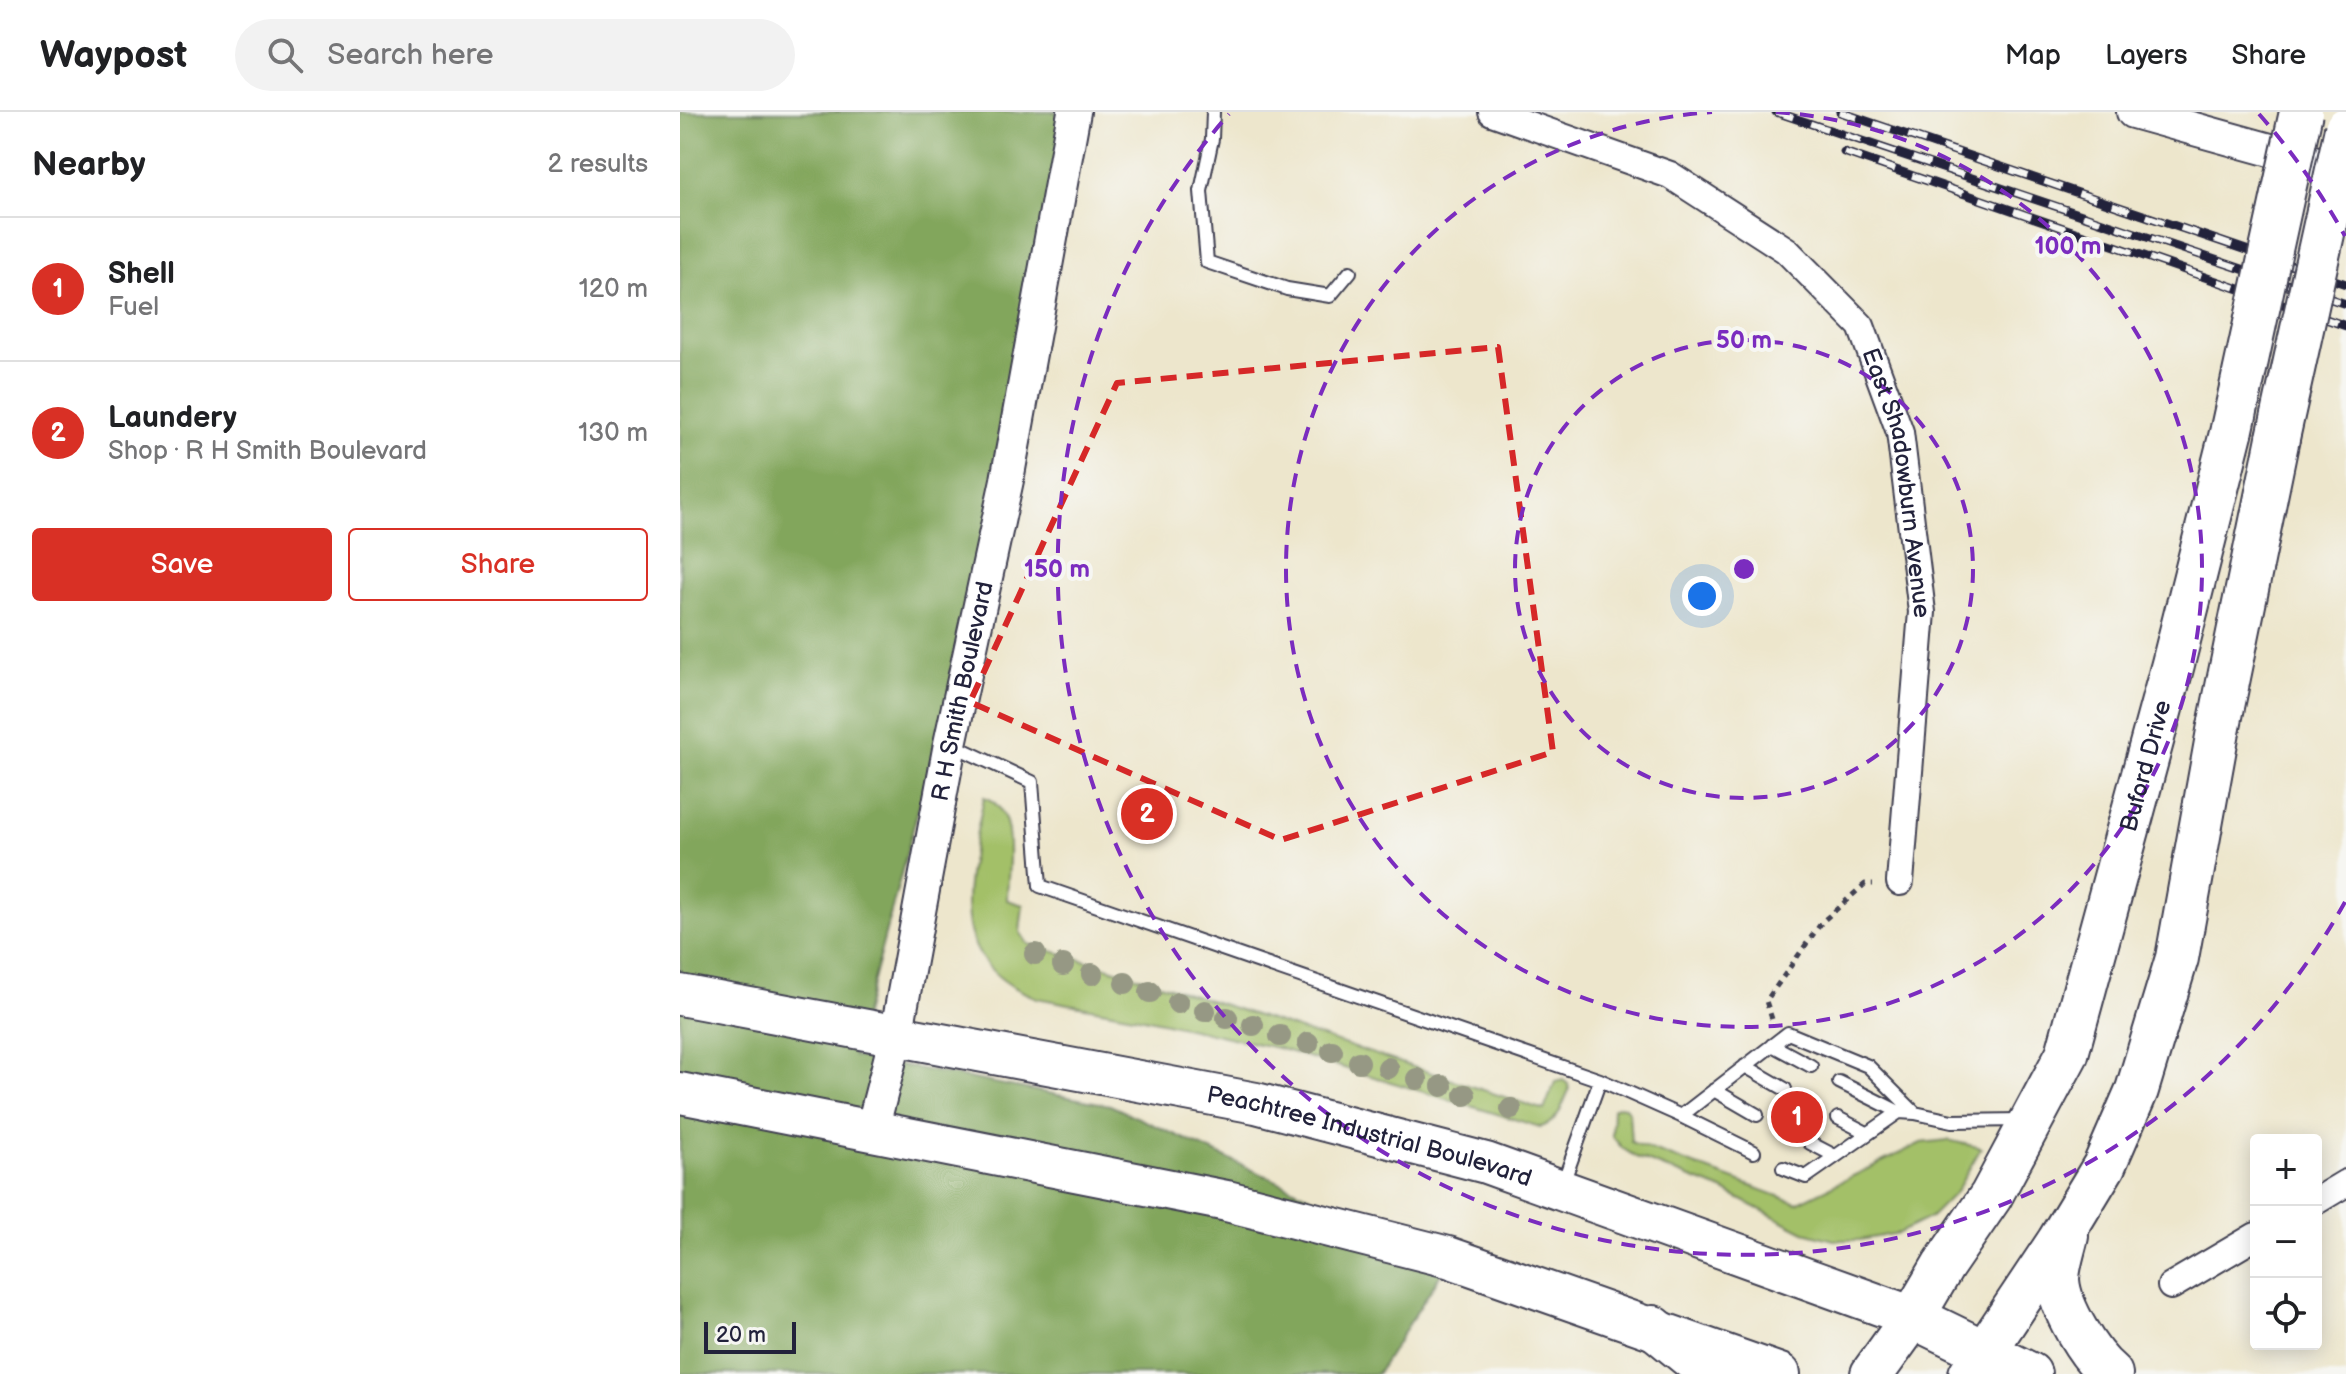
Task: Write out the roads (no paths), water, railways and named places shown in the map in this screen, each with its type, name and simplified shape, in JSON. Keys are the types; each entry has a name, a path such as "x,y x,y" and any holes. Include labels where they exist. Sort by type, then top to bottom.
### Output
{"highway":[{"name":"Buford Drive","path":"1872,1374 1913,1317 1943,1266 1991,1196 2067,1054 2232,429 2301,112"},
{"path":"1977,1364 2104,1166 2137,1090 2177,958 2218,731 2346,129"},
{"path":"2069,1224 2058,1280 2072,1325 2111,1374"},
{"name":"Peachtree Industrial Boulevard","path":"1913,1317 1977,1364 2030,1374"},
{"path":"1653,1327 1711,1374"}],"main road":[{"name":"Peachtree Industrial Boulevard","path":"680,995 1256,1103 1486,1163 1913,1317"},
{"path":"680,1093 1227,1201 1448,1257 1780,1374"}],"street":[{"name":"R H Smith Boulevard","path":"872,1130 896,1036 950,744 1007,480 1074,112"},
{"name":"East Shadowburn Avenue","path":"1492,112 1670,175 1786,250 1861,326 1900,432 1922,612 1900,882"},
{"path":"2133,112 2346,171"},
{"path":"2322,1197 2346,1183"},
{"path":"2171,1286 2250,1240"}],"lane":[{"path":"1213,112 1212,139 1201,191 1207,262 1287,289 1330,296 1350,272"},
{"path":"950,744 1032,782 1040,886 1600,1080 1754,1152"},
{"path":"1681,1116 1788,1033 1868,1066 1915,1113"},
{"path":"1772,1045 1811,1066"},
{"path":"1745,1066 1785,1089"},
{"path":"1560,1190 1600,1080"},
{"path":"1839,1082 1899,1112 1952,1121 2033,1120"},
{"path":"1714,1090 1757,1115"},
{"path":"1783,1168 1806,1177 1899,1112"},
{"path":"1838,1118 1867,1133"},
{"path":"1810,1143 1835,1156"}],"railway":[{"path":"1776,112 2346,304"},
{"path":"1840,112 2346,284"},
{"path":"1844,152 2346,326"}],"place":[{"name":"Laundery","path":"1147,814"},
{"name":"Shell","path":"1797,1117"}]}
